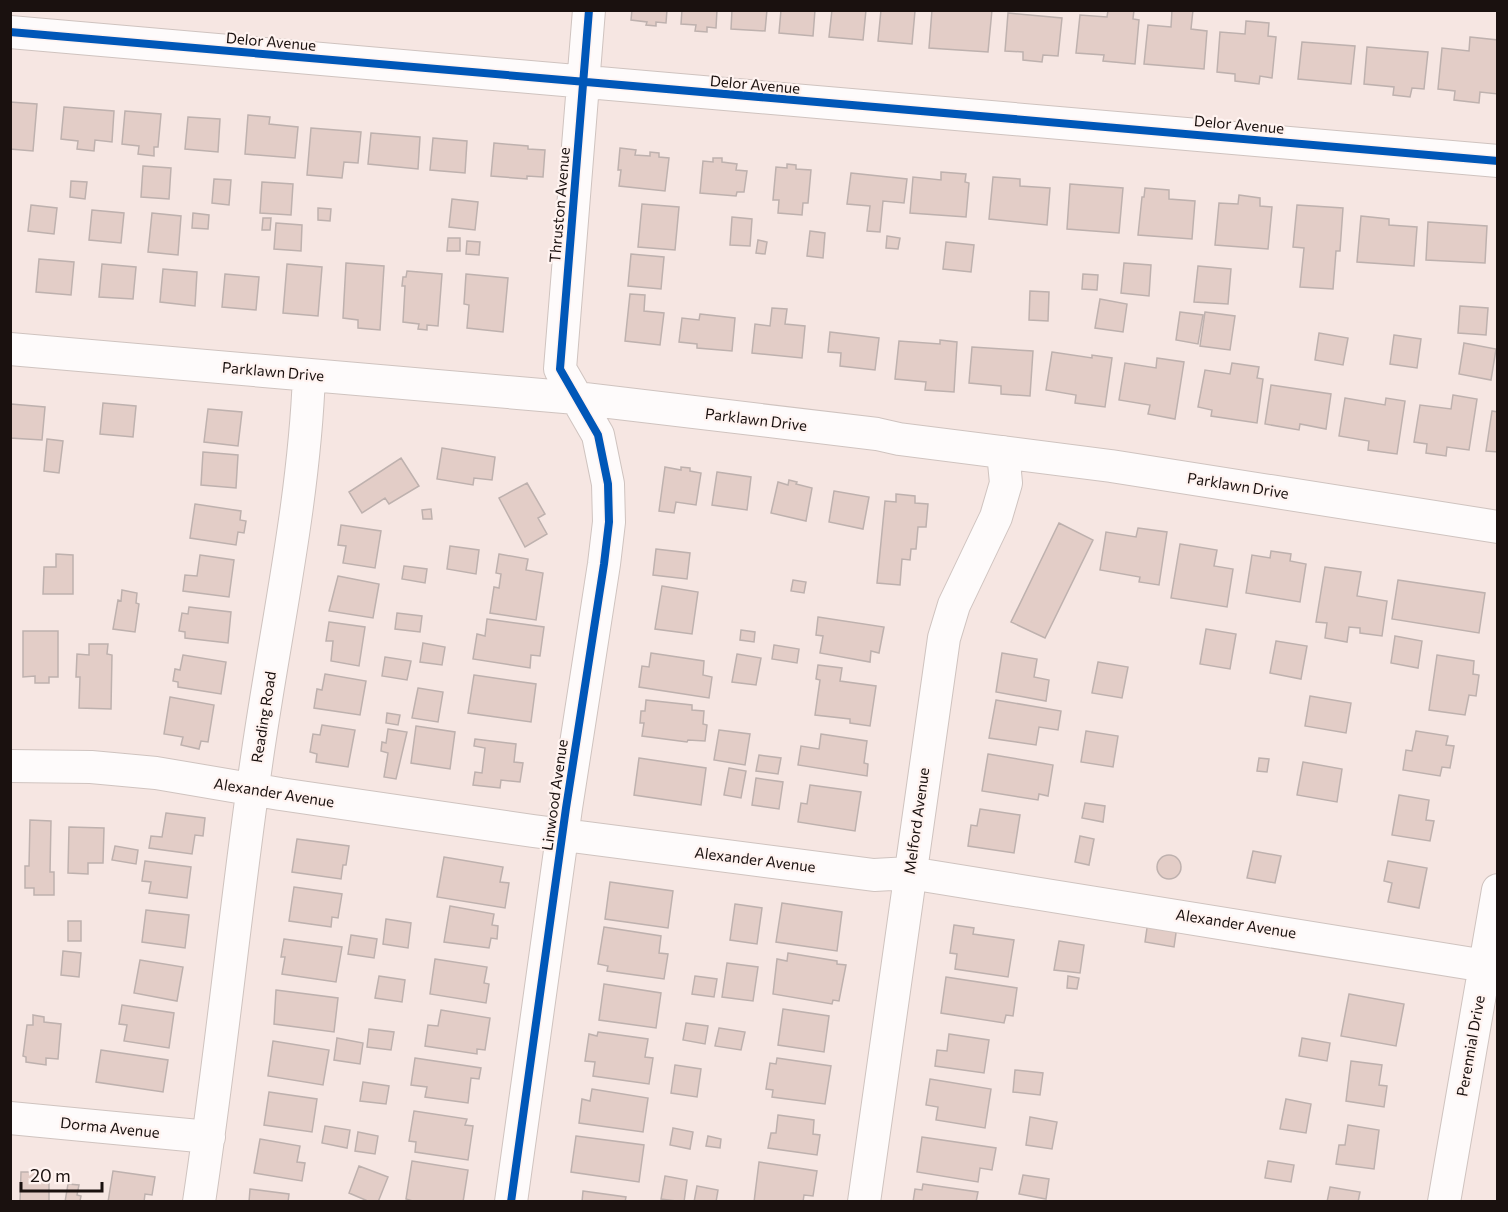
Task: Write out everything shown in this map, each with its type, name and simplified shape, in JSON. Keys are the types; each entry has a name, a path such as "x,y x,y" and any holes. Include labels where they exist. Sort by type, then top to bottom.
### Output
{"street":[{"name":"Thruston Avenue","path":"576,399 560,369 589,10"},
{"name":"Delor Avenue","path":"10,32 898,111 933,111 1497,161"},
{"name":"Parklawn Drive","path":"10,349 576,399 877,434 899,439 1111,466 1497,527"},
{"name":"Reading Road","path":"199,1202 252,790 294,526 305,441 309,375"},
{"name":"Linwood Avenue","path":"511,1202 562,835 609,522 608,484 598,435 576,399"},
{"name":"Melford Avenue","path":"864,1202 944,638 954,605 996,517 1006,483 1003,452"},
{"name":"Alexander Avenue","path":"10,766 102,768 156,773 252,790 562,835 874,875 910,873 1491,966"},
{"name":"Perennial Drive","path":"1444,1202 1491,966 1497,890"},
{"name":"Dorma Avenue","path":"10,1118 209,1137"}],"building":[{"path":"632,10 667,10 666,23 656,22 656,26 631,20"},
{"path":"682,10 717,10 716,28 707,27 707,32 695,31 696,25 681,24"},
{"path":"732,10 767,10 765,31 731,29"},
{"path":"781,10 815,10 813,36 779,33"},
{"path":"832,10 866,10 863,40 829,37"},
{"path":"881,10 915,11 912,44 878,41"},
{"path":"932,10 992,10 988,52 929,48"},
{"path":"1108,10 1134,10 1133,19 1139,20 1135,64 1103,61 1104,55 1076,53 1080,15 1107,17"},
{"path":"1172,10 1193,10 1191,29 1207,31 1204,69 1144,64 1148,25 1171,27"},
{"path":"1008,13 1062,18 1058,56 1043,55 1042,62 1023,60 1023,52 1005,51"},
{"path":"1246,21 1269,23 1268,36 1276,37 1272,78 1260,76 1259,84 1235,81 1235,74 1217,72 1220,32 1245,34"},
{"path":"1470,37 1498,40 1498,94 1480,92 1479,103 1454,100 1455,91 1438,89 1442,48 1469,51"},
{"path":"1302,42 1355,46 1351,84 1298,79"},
{"path":"1367,47 1428,52 1424,89 1412,88 1410,97 1393,95 1394,87 1364,84"},
{"path":"10,102 37,104 33,151 10,149"},
{"path":"64,107 114,111 112,142 95,140 94,151 77,149 78,141 61,139"},
{"path":"125,111 161,114 158,147 154,147 154,156 138,154 139,146 122,144"},
{"path":"248,115 270,117 269,124 298,127 295,158 245,154"},
{"path":"188,117 220,119 218,152 185,149"},
{"path":"311,128 361,132 358,163 344,162 342,178 307,175"},
{"path":"371,133 420,137 418,169 368,164"},
{"path":"433,138 467,141 465,173 430,170"},
{"path":"494,143 545,150 543,177 527,176 527,179 491,176"},
{"path":"620,148 636,150 635,155 650,156 650,152 659,153 659,157 669,158 665,191 619,186"},
{"path":"713,158 722,158 722,162 737,164 736,170 747,171 744,192 737,192 736,196 700,193 703,161 713,162"},
{"path":"787,164 796,165 796,169 811,170 808,203 803,203 802,215 778,213 779,200 773,200 776,167 787,168"},
{"path":"143,166 171,168 169,199 141,197"},
{"path":"941,172 966,174 965,182 969,183 966,217 910,213 913,177 941,180"},
{"path":"851,173 907,179 904,203 883,201 880,232 867,231 870,206 847,204"},
{"path":"993,177 1020,179 1020,186 1050,188 1047,225 989,219"},
{"path":"214,179 231,180 229,205 212,203"},
{"path":"71,181 87,182 85,199 70,197"},
{"path":"262,182 293,184 291,215 260,213"},
{"path":"1070,184 1123,188 1119,233 1067,229"},
{"path":"1145,188 1169,190 1169,199 1195,201 1192,239 1138,235"},
{"path":"1239,195 1260,198 1260,206 1272,207 1268,249 1215,245 1219,203 1238,204"},
{"path":"452,199 478,202 475,230 449,227"},
{"path":"642,204 679,207 675,250 638,247"},
{"path":"31,205 57,208 54,234 28,231"},
{"path":"1297,205 1343,208 1340,251 1336,251 1333,289 1300,287 1304,248 1293,247"},
{"path":"318,208 331,209 330,221 318,220"},
{"path":"92,210 124,213 121,243 89,240"},
{"path":"152,213 181,216 178,255 148,252"},
{"path":"193,213 209,215 208,229 192,228"},
{"path":"1361,216 1389,219 1389,225 1417,227 1414,266 1357,262"},
{"path":"732,217 752,219 750,246 730,245"},
{"path":"263,218 271,218 270,230 262,230"},
{"path":"1428,222 1487,226 1485,263 1426,260"},
{"path":"276,223 302,225 301,251 274,249"},
{"path":"810,231 825,233 823,258 807,256"},
{"path":"887,236 900,238 898,249 886,248"},
{"path":"448,238 460,238 460,251 447,251"},
{"path":"758,240 767,242 765,254 756,253"},
{"path":"467,241 480,242 479,255 466,254"},
{"path":"946,242 974,245 971,272 943,269"},
{"path":"631,254 664,257 661,289 628,286"},
{"path":"39,259 74,262 71,295 36,292"},
{"path":"346,263 384,266 380,330 358,328 358,320 343,318"},
{"path":"1124,263 1151,265 1149,296 1121,293"},
{"path":"102,264 136,267 133,299 99,297"},
{"path":"287,264 322,267 318,316 283,313"},
{"path":"1198,266 1231,269 1228,304 1194,302"},
{"path":"163,269 197,272 195,306 160,302"},
{"path":"407,271 442,274 438,326 427,325 427,330 418,329 419,324 403,322 405,286 402,286 403,277 406,277"},
{"path":"225,274 259,277 256,310 222,307"},
{"path":"466,274 508,278 503,332 467,328 469,305 464,304"},
{"path":"1083,274 1098,275 1097,290 1082,289"},
{"path":"1030,291 1049,292 1048,321 1029,320"},
{"path":"630,294 645,295 644,311 664,313 660,345 625,341"},
{"path":"1100,299 1127,304 1123,332 1095,328"},
{"path":"1460,306 1488,308 1486,335 1458,333"},
{"path":"772,308 787,309 785,324 805,326 802,358 752,353 755,324 770,326"},
{"path":"1180,312 1203,315 1198,344 1176,340"},
{"path":"1205,312 1235,316 1230,350 1200,346"},
{"path":"700,314 735,318 732,351 697,348 697,344 679,342 682,318 699,320"},
{"path":"830,332 879,338 875,370 840,366 841,353 828,352"},
{"path":"1319,333 1348,338 1343,365 1315,360"},
{"path":"1394,335 1421,339 1417,368 1390,364"},
{"path":"940,340 957,342 954,392 925,390 926,382 895,379 899,341 940,344"},
{"path":"1464,343 1496,349 1491,380 1459,374"},
{"path":"972,347 1033,351 1030,396 1001,394 1001,386 969,383"},
{"path":"1052,352 1092,358 1092,355 1112,358 1105,407 1075,403 1076,395 1046,390"},
{"path":"1157,358 1184,362 1175,419 1148,414 1150,405 1119,400 1125,363 1156,368"},
{"path":"1232,363 1259,367 1257,378 1263,379 1257,423 1211,416 1212,410 1198,407 1205,370 1230,374"},
{"path":"1271,385 1331,394 1326,429 1300,424 1299,430 1265,424"},
{"path":"1453,395 1477,399 1469,450 1447,447 1446,456 1426,453 1427,444 1414,442 1420,405 1451,409"},
{"path":"1345,398 1385,405 1386,398 1405,401 1397,454 1368,450 1369,441 1339,436"},
{"path":"103,403 136,406 133,437 100,434"},
{"path":"11,404 45,407 42,440 10,438"},
{"path":"208,409 242,412 238,446 204,442"},
{"path":"1492,411 1498,412 1498,452 1486,451"},
{"path":"47,439 63,441 59,473 44,471"},
{"path":"442,448 495,457 492,480 474,478 473,485 437,479"},
{"path":"203,452 238,455 236,488 201,485"},
{"path":"401,458 419,486 389,504 385,498 362,513 349,492"},
{"path":"665,467 681,470 681,467 690,468 690,471 701,473 696,505 676,502 674,513 659,511"},
{"path":"717,472 751,477 747,510 712,505"},
{"path":"789,480 812,488 806,521 771,513 778,482 788,485"},
{"path":"527,483 545,514 538,518 547,534 525,547 499,498"},
{"path":"834,491 869,497 863,529 829,522"},
{"path":"896,494 915,496 915,503 928,504 926,527 918,527 916,549 911,549 910,560 902,559 900,585 877,583 885,501 896,502"},
{"path":"195,504 241,511 240,520 246,521 244,533 238,532 236,545 190,538"},
{"path":"431,509 432,519 423,519 422,510"},
{"path":"1059,523 1093,540 1045,638 1011,622"},
{"path":"341,525 381,531 375,568 343,563 346,546 338,545"},
{"path":"1138,528 1167,532 1159,585 1139,582 1140,577 1100,570 1106,532 1136,537"},
{"path":"1180,544 1217,550 1214,566 1233,569 1227,607 1171,598"},
{"path":"450,546 479,550 476,574 447,569"},
{"path":"656,549 690,553 687,579 653,575"},
{"path":"1271,551 1291,554 1290,561 1306,564 1300,602 1246,593 1252,555 1270,558"},
{"path":"56,554 73,555 73,594 43,594 44,567 56,567"},
{"path":"499,554 528,559 526,570 543,573 536,620 490,613 494,587 499,588 501,574 496,573"},
{"path":"200,555 234,560 229,597 183,591 185,575 197,576"},
{"path":"404,566 427,569 425,583 402,579"},
{"path":"1325,567 1361,572 1357,596 1387,601 1382,636 1360,633 1360,628 1349,627 1347,642 1325,638 1327,623 1316,622"},
{"path":"338,576 379,584 373,618 329,611"},
{"path":"793,580 806,582 804,593 791,591"},
{"path":"1398,580 1485,593 1479,633 1392,619"},
{"path":"662,586 698,592 692,634 655,629"},
{"path":"122,590 137,593 136,603 139,604 135,632 113,629"},
{"path":"189,607 231,612 228,643 185,638 185,632 179,631 182,613 188,614"},
{"path":"397,613 422,616 420,632 395,629"},
{"path":"818,617 884,627 879,653 871,651 870,662 820,653 823,636 816,635"},
{"path":"487,619 544,627 540,656 531,655 530,668 473,659 477,634 485,636"},
{"path":"329,622 365,627 359,666 331,661 333,641 326,641"},
{"path":"1206,629 1236,634 1230,669 1200,664"},
{"path":"741,630 755,632 754,642 740,640"},
{"path":"23,631 58,631 58,677 49,677 49,683 35,683 35,676 23,677"},
{"path":"1395,636 1422,641 1418,668 1391,663"},
{"path":"1276,641 1307,646 1301,679 1270,673"},
{"path":"423,643 445,647 442,665 420,662"},
{"path":"89,644 108,644 107,654 112,655 111,709 79,708 80,677 76,677 77,654 89,655"},
{"path":"774,645 799,649 797,663 772,659"},
{"path":"651,653 704,661 703,675 712,677 709,698 639,687 642,666 649,667"},
{"path":"1002,653 1037,659 1034,677 1049,680 1046,701 996,692"},
{"path":"737,654 761,658 756,685 732,682"},
{"path":"183,655 226,662 221,694 178,687 178,682 173,681 175,669 180,670"},
{"path":"1437,655 1474,661 1473,674 1479,675 1476,696 1469,695 1465,715 1429,710"},
{"path":"385,657 411,661 407,680 382,676"},
{"path":"1098,662 1128,667 1122,698 1092,693"},
{"path":"818,665 842,668 840,681 876,686 870,726 850,723 850,719 815,715 820,680 816,679"},
{"path":"325,674 366,681 360,715 314,708 317,689 322,690"},
{"path":"474,675 536,684 531,722 468,713"},
{"path":"418,688 443,692 438,722 412,718"},
{"path":"1310,696 1351,703 1346,733 1305,726"},
{"path":"170,697 214,705 208,742 201,741 199,749 181,745 183,737 164,734"},
{"path":"646,700 692,705 692,710 704,711 703,724 707,725 705,741 688,740 687,742 642,736 644,723 640,723 641,711 645,711"},
{"path":"996,700 1061,711 1058,730 1039,727 1036,745 989,738"},
{"path":"387,713 400,715 398,725 386,723"},
{"path":"322,725 355,730 348,767 316,762 317,754 310,752 313,734 320,735"},
{"path":"416,726 455,732 450,769 411,763"},
{"path":"388,729 407,732 396,779 384,777 388,753 381,751 382,742 386,743"},
{"path":"719,730 750,734 745,765 714,760"},
{"path":"1086,731 1118,736 1113,767 1081,762"},
{"path":"1416,731 1448,736 1446,745 1454,746 1450,768 1442,767 1440,776 1403,770 1406,750 1412,751"},
{"path":"821,734 867,741 864,763 868,764 867,776 798,765 801,746 819,749"},
{"path":"475,739 516,744 514,762 523,763 520,782 501,780 500,788 473,785 475,772 482,773 485,748 474,746"},
{"path":"988,754 1053,765 1048,796 1039,794 1038,800 982,791"},
{"path":"759,755 781,758 778,774 756,771"},
{"path":"639,758 706,768 701,805 634,795"},
{"path":"1259,758 1269,759 1267,772 1257,771"},
{"path":"1303,762 1342,769 1337,802 1297,795"},
{"path":"729,768 746,771 741,798 724,795"},
{"path":"756,778 783,782 779,809 752,805"},
{"path":"810,785 861,792 855,831 798,822 801,803 807,804"},
{"path":"1399,795 1429,800 1426,820 1434,821 1430,841 1392,835"},
{"path":"1085,803 1105,806 1103,822 1082,818"},
{"path":"980,809 1020,815 1014,853 968,846 971,825 977,826"},
{"path":"166,813 205,818 203,836 195,835 192,854 149,848 151,836 162,837"},
{"path":"30,820 51,821 50,872 54,872 54,895 34,895 34,888 25,888 25,866 29,866"},
{"path":"69,827 104,828 103,863 88,863 88,874 68,873"},
{"path":"1080,836 1094,839 1089,865 1075,862"},
{"path":"297,839 349,846 341,879 292,872"},
{"path":"115,846 138,850 136,864 112,860"},
{"path":"1253,851 1281,856 1275,883 1247,878"},
{"path":"1169,855 1178,858 1181,867 1178,876 1169,879 1160,876 1157,867 1160,858"},
{"path":"444,857 503,867 500,882 509,883 505,908 437,897"},
{"path":"145,861 191,867 187,898 149,893 151,882 142,881"},
{"path":"1388,861 1427,868 1419,908 1388,902 1392,883 1384,881"},
{"path":"610,882 673,891 668,928 605,919"},
{"path":"294,887 342,894 338,918 332,917 331,927 289,921"},
{"path":"782,903 842,912 837,951 776,942"},
{"path":"735,904 762,908 757,944 730,940"},
{"path":"450,906 494,914 492,925 498,926 497,939 491,938 489,948 444,942"},
{"path":"146,910 189,915 185,948 142,942"},
{"path":"386,919 411,923 408,948 383,944"},
{"path":"68,921 81,921 81,941 68,941"},
{"path":"1148,921 1177,926 1174,947 1145,942"},
{"path":"954,925 974,928 973,934 1014,940 1008,977 955,969 957,954 950,953"},
{"path":"604,927 661,936 659,953 668,954 664,979 607,971 608,966 598,964"},
{"path":"351,935 377,939 374,958 348,954"},
{"path":"284,939 342,947 336,982 282,974 285,957 281,957"},
{"path":"1059,941 1084,945 1080,973 1054,970"},
{"path":"63,951 81,953 79,977 61,975"},
{"path":"788,953 837,961 837,964 846,965 839,1001 833,1000 832,1004 773,994 777,959 787,961"},
{"path":"435,959 487,967 484,983 489,984 486,1003 430,994"},
{"path":"140,960 183,967 177,1001 134,993"},
{"path":"727,963 758,967 753,1001 722,997"},
{"path":"379,976 405,980 402,1002 375,998"},
{"path":"695,976 717,979 714,997 692,994"},
{"path":"1068,976 1079,978 1077,989 1067,988"},
{"path":"946,977 1017,988 1013,1016 1006,1015 1004,1023 941,1013"},
{"path":"604,984 661,993 656,1028 599,1020"},
{"path":"276,990 338,998 334,1032 274,1024"},
{"path":"1349,994 1404,1004 1396,1046 1341,1036"},
{"path":"122,1005 174,1013 169,1048 124,1041 127,1025 119,1024"},
{"path":"783,1009 829,1016 824,1052 778,1045"},
{"path":"441,1010 490,1018 485,1050 477,1049 477,1054 425,1046 428,1025 438,1026"},
{"path":"33,1015 44,1017 44,1022 61,1024 58,1059 46,1058 46,1065 26,1062 26,1057 23,1056 27,1025 33,1025"},
{"path":"686,1023 708,1026 705,1044 683,1040"},
{"path":"719,1028 745,1032 741,1050 715,1046"},
{"path":"369,1029 394,1032 391,1050 367,1047"},
{"path":"598,1032 648,1039 645,1057 653,1058 649,1084 593,1076 595,1062 585,1061 589,1034 597,1036"},
{"path":"949,1034 989,1040 984,1073 935,1066 937,1050 947,1051"},
{"path":"337,1038 363,1043 360,1064 334,1060"},
{"path":"1302,1038 1330,1043 1327,1061 1299,1056"},
{"path":"273,1041 329,1050 323,1085 268,1076"},
{"path":"101,1050 168,1060 163,1092 96,1082"},
{"path":"415,1058 481,1068 479,1079 471,1078 468,1103 425,1097 427,1087 411,1085"},
{"path":"777,1058 831,1066 825,1104 772,1097 773,1090 766,1089 770,1063 776,1064"},
{"path":"1351,1061 1382,1065 1379,1085 1387,1086 1384,1107 1346,1101"},
{"path":"675,1065 701,1069 697,1097 671,1093"},
{"path":"1015,1070 1043,1073 1040,1095 1013,1092"},
{"path":"930,1079 991,1089 985,1128 936,1120 938,1107 926,1105"},
{"path":"363,1082 389,1086 386,1104 360,1101"},
{"path":"592,1089 648,1098 643,1132 579,1123 582,1099 590,1101"},
{"path":"269,1092 317,1099 312,1132 264,1125"},
{"path":"1286,1099 1311,1104 1306,1133 1280,1129"},
{"path":"414,1111 467,1119 465,1125 473,1126 468,1160 415,1152 416,1142 409,1141"},
{"path":"778,1115 814,1120 813,1134 820,1135 817,1155 768,1148 771,1133 776,1133"},
{"path":"1030,1117 1057,1122 1052,1149 1026,1145"},
{"path":"1348,1125 1379,1130 1374,1169 1336,1164 1339,1145 1345,1145"},
{"path":"325,1126 350,1130 347,1148 322,1143"},
{"path":"673,1128 693,1132 690,1149 670,1145"},
{"path":"358,1132 378,1136 375,1154 355,1151"},
{"path":"576,1136 644,1145 639,1182 571,1172"},
{"path":"708,1136 721,1139 720,1148 706,1146"},
{"path":"922,1137 996,1148 992,1170 980,1168 978,1182 917,1172"},
{"path":"260,1139 300,1146 297,1162 305,1163 302,1181 254,1173"},
{"path":"412,1161 468,1170 463,1202 416,1202 406,1199"},
{"path":"1268,1161 1294,1165 1291,1182 1265,1178"},
{"path":"759,1162 817,1171 813,1196 804,1195 803,1202 754,1202"},
{"path":"359,1166 388,1177 378,1202 370,1202 349,1193"},
{"path":"113,1171 155,1177 152,1195 145,1194 144,1202 108,1202"},
{"path":"21,1172 36,1172 36,1180 49,1181 49,1202 20,1202"},
{"path":"1023,1175 1049,1179 1046,1199 1019,1194"},
{"path":"665,1176 687,1180 684,1202 661,1199"},
{"path":"68,1184 79,1185 77,1195 81,1196 80,1201 65,1202"},
{"path":"923,1184 978,1192 976,1202 913,1202 915,1189 922,1190"},
{"path":"697,1186 718,1190 716,1202 694,1202"},
{"path":"1330,1187 1360,1192 1358,1202 1327,1202"},
{"path":"250,1189 289,1194 288,1202 249,1202"},
{"path":"583,1191 626,1197 625,1202 582,1202"}],"cycle path":[{"path":"511,1202 609,522 608,484 598,435 560,369 589,10"},
{"path":"10,32 1498,161"}]}
